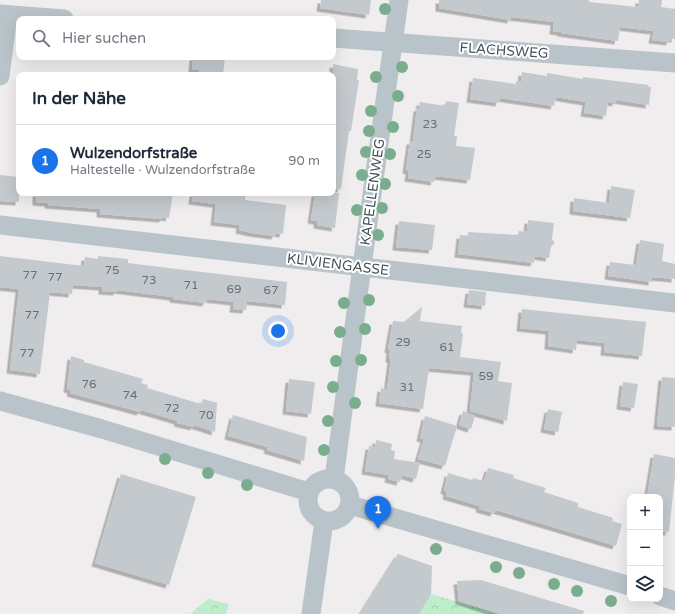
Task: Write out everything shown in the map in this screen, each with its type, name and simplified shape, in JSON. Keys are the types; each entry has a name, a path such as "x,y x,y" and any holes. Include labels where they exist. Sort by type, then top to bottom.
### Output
{"street":[{"name":"KAPELLENWEG","path":"334,479 399,0"},
{"path":"0,76 4,15 19,16"},
{"name":"FLACHSWEG","path":"336,38 393,41 675,63"},
{"name":"KLIVIENGASSE","path":"0,225 675,303"},
{"path":"0,401 110,432 309,492"},
{"path":"324,479 334,479 344,484 350,493 350,505 345,515 334,521 324,521 312,514 307,502 309,492 313,485 324,479"},
{"path":"350,505 627,585"},
{"path":"311,614 324,521"},
{"path":"663,597 675,600"}],"green space":[{"path":"431,594 500,614 418,614"},
{"path":"208,599 229,604 226,614 190,614"}],"building":[{"path":"321,0 371,0 369,15 320,8"},
{"path":"439,0 589,0 589,2 638,7 639,0 662,0 661,7 675,9 675,39 670,39 670,42 652,40 654,31 620,27 618,41 561,33 553,31 554,22 511,17 511,20 439,8"},
{"path":"193,60 225,60 223,72 200,72 200,70 192,69"},
{"path":"333,64 358,69 357,80 359,80 351,131 349,131 341,189 336,188 336,72 333,72"},
{"path":"522,72 547,76 547,73 583,79 583,77 649,85 648,87 651,87 649,105 616,100 616,103 608,102 606,116 584,113 586,102 556,97 554,106 500,98 499,103 470,99 473,78 516,84 516,81 521,82"},
{"path":"446,101 459,103 454,136 457,136 456,146 475,148 470,180 435,176 434,182 408,178 409,171 406,170 410,141 413,141 417,108 419,108 420,102 445,106"},
{"path":"0,175 16,177 16,196 19,196 19,202 0,201"},
{"path":"611,186 635,190 630,218 573,211 574,198 609,203"},
{"path":"336,193 339,193 335,228 317,225 317,221 311,220 315,196 336,196"},
{"path":"36,196 173,196 169,218 163,217 163,219 100,214 100,209 48,205 48,203 36,202"},
{"path":"193,196 246,196 245,200 286,205 283,234 276,233 275,236 252,233 239,230 240,225 214,222 216,204 192,201"},
{"path":"528,220 554,223 552,239 555,243 551,246 549,258 535,256 534,263 458,254 460,235 468,236 468,232 518,235 519,231 527,232"},
{"path":"399,221 435,225 432,250 396,247"},
{"path":"640,240 664,244 662,261 675,264 675,279 652,277 652,282 608,276 610,262 636,265"},
{"path":"0,256 84,266 85,257 98,259 98,256 128,259 128,263 287,282 285,305 247,301 246,310 233,309 234,302 207,299 206,303 117,290 117,292 102,291 102,287 73,285 72,294 50,292 40,374 10,370 19,289 0,287"},
{"path":"469,290 486,292 485,306 467,304"},
{"path":"422,307 420,321 462,326 461,333 463,334 460,357 501,362 498,381 512,383 507,421 470,411 474,372 429,368 423,409 379,403 381,388 387,390 391,359 389,359 390,350 388,349 393,321 404,322"},
{"path":"522,309 646,322 642,356 604,352 605,343 577,340 576,350 548,346 549,331 520,328"},
{"path":"71,356 84,360 84,362 143,379 141,383 148,385 147,388 201,404 203,399 217,403 215,432 194,425 194,427 177,423 178,421 141,410 140,412 70,393 71,390 67,389"},
{"path":"662,377 675,378 675,427 657,426"},
{"path":"289,379 315,382 311,414 286,411"},
{"path":"623,382 638,384 634,408 620,406"},
{"path":"548,409 562,412 558,432 544,429"},
{"path":"463,411 475,416 471,429 459,425"},
{"path":"233,415 307,437 304,461 267,450 268,447 228,436"},
{"path":"425,416 457,426 445,466 418,459 424,439 420,438"},
{"path":"376,440 392,444 391,450 395,451 394,459 420,463 416,479 402,475 400,482 388,479 389,475 365,471 369,446 375,447"},
{"path":"654,454 675,458 675,476 669,532 663,531 663,494 647,494"},
{"path":"488,468 514,475 513,478 546,488 544,492 578,503 578,507 613,518 612,521 622,524 616,546 503,512 495,510 494,513 479,509 480,506 446,496 447,492 444,490 448,473 472,480 473,478 484,481"},
{"path":"121,474 196,497 169,585 95,563"},
{"path":"398,554 432,566 431,594 419,614 360,614"},
{"path":"481,580 584,611 583,614 500,614 459,601 457,581"}],"place":[{"name":"Wulzendorfstraße","path":"378,529"}]}
